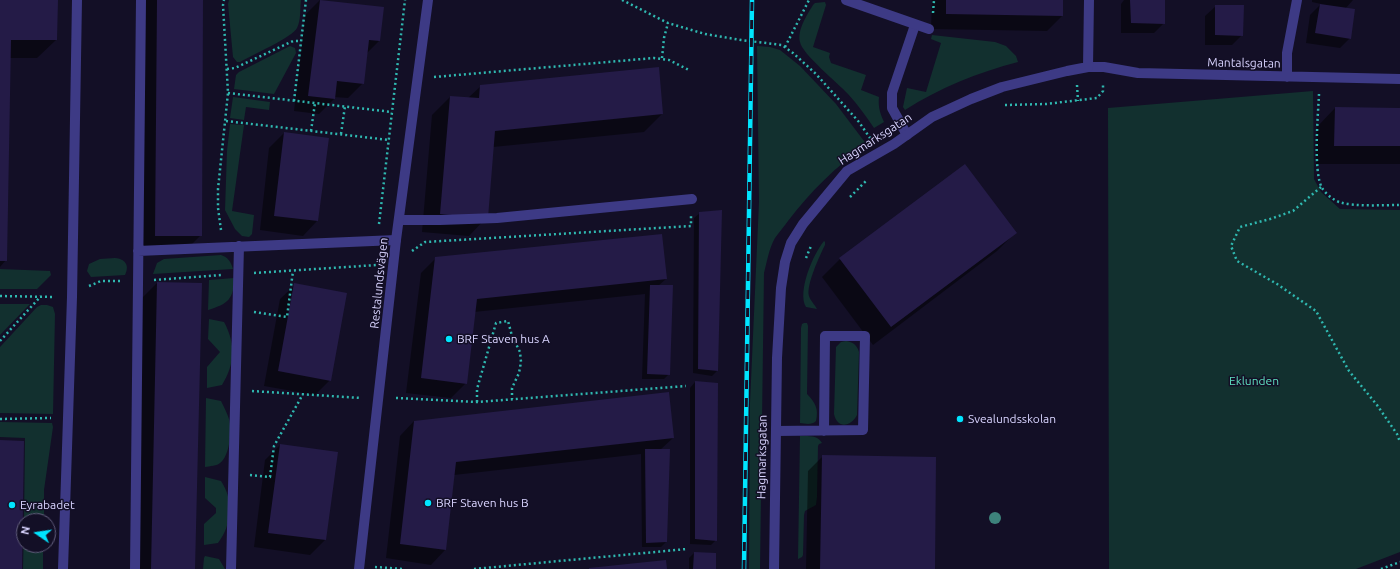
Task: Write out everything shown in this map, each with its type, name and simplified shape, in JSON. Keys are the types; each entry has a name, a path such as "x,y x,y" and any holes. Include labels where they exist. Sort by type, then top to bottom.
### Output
{"street":[{"path":"62,569 72,297 77,0"},
{"path":"134,569 141,0"},
{"name":"Restalundsvägen","path":"359,568 396,240 428,0"},
{"path":"846,0 929,29"},
{"path":"1088,67 1089,0"},
{"path":"1287,77 1287,53 1297,0"},
{"path":"907,135 892,108 892,93 915,25"},
{"name":"Mantalsgatan","path":"1088,67 1104,67 1138,73 1400,79"},
{"name":"Hagmarksgatan","path":"774,569 777,358 781,288 785,262 791,243 802,224 847,171 894,144 932,117 1002,87 1066,70 1088,67"},
{"path":"399,220 498,218 692,199"},
{"path":"138,251 396,240"},
{"path":"231,569 239,246"},
{"path":"776,431 824,431 863,430 865,336 825,336 824,431"}],"path":[{"path":"223,247 218,208 218,189 228,93 223,5 224,0"},
{"path":"294,101 306,0"},
{"path":"374,265 405,0"},
{"path":"622,0 629,1 668,22 705,34 782,45 816,74 858,122 880,152"},
{"path":"785,47 808,0"},
{"path":"662,58 664,38 668,22"},
{"path":"227,69 235,68 293,41 301,41"},
{"path":"417,79 662,58 689,70"},
{"path":"1003,105 1046,104 1098,98 1103,91 1104,67"},
{"path":"1320,77 1317,162 1321,187 1328,195 1339,202 1375,205 1400,205"},
{"path":"228,93 392,112"},
{"path":"311,131 315,103"},
{"path":"341,134 345,106"},
{"path":"226,121 389,140"},
{"path":"845,202 870,179"},
{"path":"1321,187 1293,211 1240,227 1231,246 1238,261 1277,284 1316,312 1349,371 1381,411 1397,434 1400,442"},
{"path":"804,262 812,244"},
{"path":"238,310 287,317 293,270"},
{"path":"0,341 41,296"},
{"path":"476,402 477,389 496,323 508,321 512,336 520,352 521,362 519,373 512,388 512,399"},
{"path":"236,390 348,398 417,398 476,402 686,386"},
{"path":"234,474 270,477 274,446 303,394"},
{"path":"0,419 68,418"},
{"path":"474,569 687,549"},
{"path":"1381,569 1400,562"},
{"path":"359,568 403,569"}],"green space":[{"path":"229,0 301,0 300,18 297,28 294,32 280,41 240,62 237,62 233,57 228,4"},
{"path":"825,2 826,5 813,47 830,53 829,57 831,63 866,75 861,90 879,97 881,116 884,122 874,128 852,98 813,61 800,42 799,37 801,28 813,5 815,3"},
{"path":"932,35 995,42 1006,46 1016,56 1018,62 989,71 945,88 905,110 903,107 907,88 926,92 941,43 931,39"},
{"path":"290,46 295,48 296,53 274,94 234,89 236,75 239,72"},
{"path":"757,46 770,47 780,50 800,66 836,104 867,145 834,170 806,199 775,238 768,255 764,273 760,569 749,569 750,403 759,202"},
{"name":"Eklunden","path":"1313,91 1314,179 1321,192 1340,209 1400,210 1400,552 1356,569 1109,569 1108,108"},
{"path":"233,97 270,102 269,110 246,107 244,120 230,118"},
{"path":"230,124 244,125 232,211 254,215 252,234 249,237 242,236 235,229 225,210 227,151"},
{"path":"824,241 825,245 814,270 809,291 809,296 817,309 806,307 803,292 805,283 815,255"},
{"path":"221,255 229,260 233,269 153,274 157,263 164,259"},
{"path":"115,258 126,263 127,268 125,275 91,277 87,271 89,264 100,259"},
{"path":"0,269 50,271 51,275 37,289 0,289"},
{"path":"234,278 233,291 228,300 225,303 208,310 209,280"},
{"path":"0,304 30,304 0,335"},
{"path":"41,305 53,307 55,314 53,414 0,413 0,347 37,307"},
{"path":"209,319 224,322 231,338 232,362 222,385 207,388 207,367 220,352 208,339"},
{"path":"807,323 808,326 807,394 817,409 816,421 809,424 800,423 801,328 802,324"},
{"path":"846,341 854,344 859,352 857,415 851,422 844,425 838,422 834,414 836,347 841,342"},
{"path":"206,398 221,401 229,419 230,429 228,449 223,460 217,465 205,467"},
{"path":"0,422 52,423 53,427 44,490 44,513 24,513 25,438 0,437"},
{"path":"800,436 815,437 822,443 818,446 816,505 805,511 803,555 798,559"},
{"path":"205,477 221,481 228,496 230,512 229,520 223,536 218,543 204,545 204,524 216,513 216,508 205,498"},
{"path":"23,553 43,553 43,569 23,569"},
{"path":"205,556 219,559 225,569 203,569"}],"building":[{"path":"0,0 58,0 57,40 11,40 7,261 0,261"},
{"path":"157,0 203,0 202,236 155,236"},
{"path":"320,0 384,7 380,41 369,40 364,84 337,81 335,99 308,96"},
{"path":"946,0 1063,0 1063,16 946,14"},
{"path":"1130,0 1165,0 1165,24 1131,23"},
{"path":"1320,4 1355,9 1351,39 1315,33"},
{"path":"1215,5 1244,5 1243,36 1215,35"},
{"path":"659,67 663,114 495,131 488,218 440,214 450,96 479,98 480,85"},
{"path":"1335,107 1400,108 1400,146 1334,146"},
{"path":"284,132 329,138 318,221 274,216"},
{"path":"965,164 1017,233 891,327 839,258"},
{"path":"722,210 718,371 698,369 699,212"},
{"name":"BRF Staven hus A","path":"662,234 667,279 477,299 467,384 421,378 435,257"},
{"path":"157,282 202,283 195,569 151,569"},
{"path":"294,283 347,293 331,381 278,371"},
{"path":"650,285 673,285 670,375 647,374"},
{"path":"695,381 718,383 717,541 695,539"},
{"name":"BRF Staven hus B","path":"669,392 674,438 456,462 446,550 400,544 414,421"},
{"name":"Eyrabadet","path":"0,440 24,441 23,513 16,513 16,553 22,553 22,569 0,569"},
{"path":"280,444 338,452 326,540 268,533"},
{"path":"645,449 670,449 667,542 646,543"},
{"path":"822,455 936,457 935,569 820,569"},
{"path":"694,552 716,553 716,569 693,569"},
{"path":"666,560 667,569 589,569 589,568"}],"railway":[{"path":"744,569 752,0"}],"place":[{"name":"BRF Staven hus A","path":"449,339"},
{"name":"Svealundsskolan","path":"960,419"},
{"name":"BRF Staven hus B","path":"428,503"},
{"name":"Eyrabadet","path":"12,505"}]}
